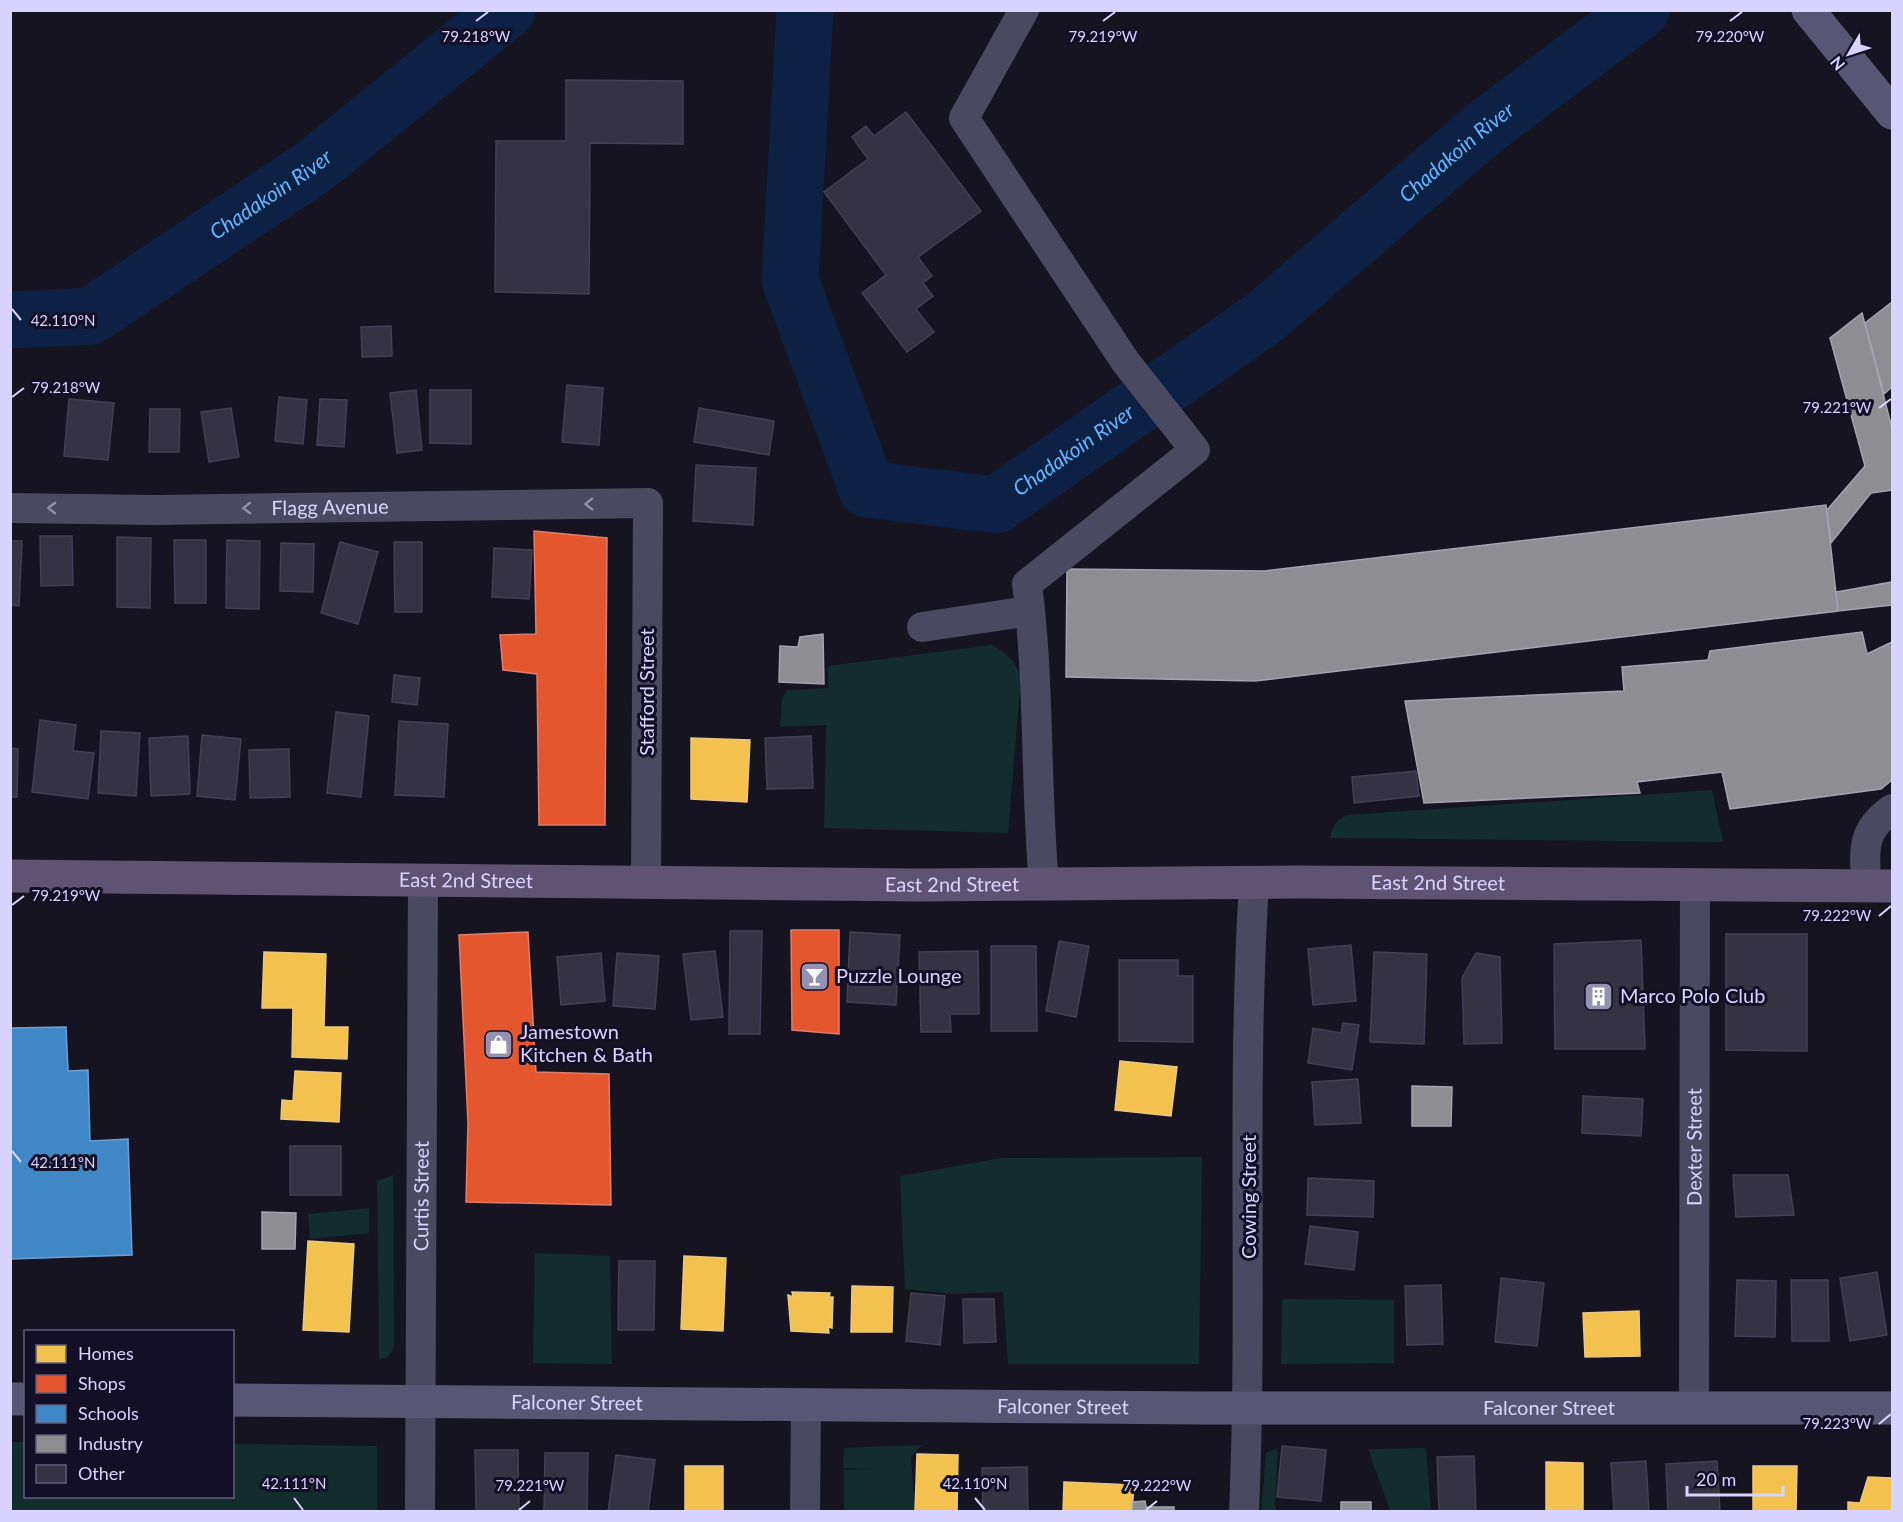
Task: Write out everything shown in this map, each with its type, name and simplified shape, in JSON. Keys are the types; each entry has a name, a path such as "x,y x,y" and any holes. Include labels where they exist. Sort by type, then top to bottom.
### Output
{"main road":[{"name":"East 2nd Street","path":"10,876 1044,884 1879,886"}],"street":[{"path":"1024,10 964,118 1125,361 1195,450 1027,584 1035,655 1037,802 1044,884"},
{"path":"1808,10 1893,113"},
{"name":"Flagg Avenue","path":"10,508 156,510 648,503"},
{"name":"Stafford Street","path":"646,881 648,503"},
{"path":"922,627 1030,611"},
{"path":"1879,886 1865,844 1876,822 1893,809"},
{"name":"Curtis Street","path":"420,1512 423,879"},
{"name":"Cowing Street","path":"1244,1512 1247,1409 1250,977 1254,883"},
{"name":"Dexter Street","path":"1694,1408 1695,885"},
{"name":"Falconer Street","path":"234,1400 1247,1409 1893,1408"},
{"path":"806,1406 806,1512"}],"green space":[{"path":"991,645 1010,658 1021,678 1008,833 824,828 826,725 780,727 782,699 787,690 828,688 828,666"},
{"path":"1712,790 1723,842 1330,838 1336,824 1348,815"},
{"path":"1202,1157 1199,1364 1008,1364 1003,1292 952,1294 905,1289 900,1176 1002,1158"},
{"path":"393,1175 394,1340 393,1350 386,1358 379,1359 377,1181"},
{"path":"369,1208 369,1233 310,1239 308,1214"},
{"path":"535,1253 610,1256 612,1364 533,1363"},
{"path":"1282,1299 1394,1300 1394,1363 1281,1364"},
{"path":"10,1442 24,1442 24,1498 234,1498 234,1444 377,1446 377,1511 11,1511"},
{"path":"922,1445 911,1457 915,1511 844,1511 844,1470 872,1469 843,1468 844,1448"},
{"path":"1278,1448 1275,1505 1277,1511 1261,1511 1266,1453"},
{"path":"1426,1448 1431,1511 1390,1511 1368,1449"}],"building: Homes":[{"path":"691,738 750,740 747,802 691,799"},
{"path":"264,952 326,954 324,1027 348,1027 347,1059 292,1057 293,1008 262,1008"},
{"path":"1120,1061 1177,1067 1171,1116 1115,1110"},
{"path":"295,1071 341,1073 339,1122 281,1119 282,1100 293,1101"},
{"path":"308,1241 354,1244 349,1332 303,1330"},
{"path":"684,1256 726,1258 723,1331 681,1329"},
{"path":"852,1286 893,1287 892,1332 851,1332"},
{"path":"792,1292 830,1293 829,1297 833,1297 832,1328 828,1327 829,1333 791,1331 788,1295 793,1297"},
{"path":"1639,1311 1640,1356 1585,1357 1583,1313"},
{"path":"917,1454 958,1455 957,1512 915,1511"},
{"path":"1546,1462 1583,1463 1583,1512 1546,1512"},
{"path":"685,1466 723,1466 723,1512 685,1512"},
{"path":"1753,1466 1797,1466 1796,1512 1753,1512"},
{"path":"1868,1477 1892,1478 1892,1512 1848,1512 1848,1502 1860,1503"},
{"path":"1064,1482 1134,1485 1132,1512 1063,1512"}],"building: Shops":[{"path":"534,531 607,538 605,825 539,825 537,674 503,670 500,635 536,634"},
{"name":"Puzzle Lounge","path":"791,930 839,930 839,1034 792,1030"},
{"name":"Jamestown Kitchen & Bath","path":"528,932 536,1072 609,1074 611,1205 466,1202 468,1123 459,935"}],"building: Schools":[{"path":"66,1027 68,1071 88,1070 90,1141 128,1139 132,1255 10,1259 10,1028"}],"building: Industry":[{"path":"1892,302 1892,387 1884,394 1865,323"},
{"path":"1862,313 1892,428 1892,490 1871,493 1831,543 1827,510 1865,466 1830,338"},
{"path":"1826,505 1838,611 1255,681 1066,677 1067,569 1264,571"},
{"path":"1892,582 1892,605 1838,611 1836,592"},
{"path":"1862,632 1867,654 1892,642 1892,780 1881,789 1730,809 1722,772 1637,782 1640,793 1424,803 1405,701 1624,691 1622,667 1708,660 1710,651"},
{"path":"823,634 824,684 779,682 780,646 798,647 800,637"},
{"path":"1412,1086 1452,1087 1451,1126 1412,1126"},
{"path":"262,1212 296,1213 295,1249 262,1249"},
{"path":"1145,1501 1146,1507 1174,1507 1174,1512 1132,1512 1133,1502"},
{"path":"1341,1502 1371,1502 1371,1512 1341,1512"}],"building: Other":[{"path":"566,80 683,81 683,144 590,143 589,294 495,292 496,141 566,141"},
{"path":"906,112 981,211 918,257 932,276 923,283 933,296 916,309 934,332 907,352 862,293 886,275 824,192 868,159 852,137 866,126 874,136"},
{"path":"391,326 392,356 362,357 361,327"},
{"path":"567,385 603,388 599,445 562,442"},
{"path":"416,390 422,450 397,453 390,393"},
{"path":"430,390 471,390 471,444 430,443"},
{"path":"279,397 307,400 303,444 275,441"},
{"path":"69,399 114,403 108,460 64,456"},
{"path":"320,399 347,400 344,447 317,445"},
{"path":"231,408 239,457 209,462 201,412"},
{"path":"699,408 774,421 769,455 694,442"},
{"path":"150,409 180,409 179,452 149,452"},
{"path":"696,465 756,468 753,525 693,521"},
{"path":"40,536 72,536 73,585 41,586"},
{"path":"117,537 151,538 150,608 117,607"},
{"path":"174,540 206,540 206,603 175,603"},
{"path":"227,540 260,541 259,609 226,608"},
{"path":"10,541 22,541 19,606 10,605"},
{"path":"340,542 378,552 358,624 321,613"},
{"path":"394,542 422,542 422,612 395,612"},
{"path":"281,543 314,544 313,592 280,591"},
{"path":"494,548 532,550 529,599 492,597"},
{"path":"394,675 420,678 417,705 392,702"},
{"path":"336,712 369,716 361,797 327,793"},
{"path":"40,720 76,725 73,751 94,753 88,799 32,792"},
{"path":"399,721 448,724 444,797 395,795"},
{"path":"101,731 140,733 136,796 98,793"},
{"path":"202,735 241,739 235,800 197,796"},
{"path":"188,736 190,794 151,796 149,738"},
{"path":"811,736 813,788 767,789 765,738"},
{"path":"10,748 18,749 17,797 10,797"},
{"path":"289,749 290,797 250,798 249,750"},
{"path":"1416,771 1419,796 1354,803 1352,777"},
{"path":"730,931 762,931 760,1034 729,1034"},
{"path":"850,932 900,935 896,1005 847,1002"},
{"path":"1726,934 1807,934 1807,1051 1726,1050"},
{"name":"Marco Polo Club","path":"1641,940 1645,1049 1555,1049 1554,944"},
{"path":"1059,941 1089,946 1076,1017 1046,1011"},
{"path":"1351,945 1356,1001 1313,1005 1308,949"},
{"path":"991,946 1036,946 1037,1031 991,1031"},
{"path":"715,951 723,1017 691,1020 683,954"},
{"path":"978,951 979,1014 950,1014 951,1032 921,1032 919,952"},
{"path":"1374,952 1427,954 1424,1044 1370,1042"},
{"path":"601,953 605,1001 561,1005 557,957"},
{"path":"617,953 659,956 655,1009 613,1006"},
{"path":"1476,953 1500,957 1502,1043 1464,1044 1462,978"},
{"path":"1119,960 1178,960 1178,976 1193,976 1193,1042 1119,1041"},
{"path":"1343,1023 1359,1025 1352,1070 1308,1063 1313,1028 1341,1033"},
{"path":"1358,1079 1361,1123 1315,1125 1312,1082"},
{"path":"1583,1096 1643,1099 1641,1136 1582,1133"},
{"path":"290,1146 341,1146 341,1195 290,1195"},
{"path":"1733,1175 1788,1175 1794,1215 1736,1217"},
{"path":"1308,1178 1374,1181 1373,1217 1307,1215"},
{"path":"1310,1226 1358,1232 1354,1270 1305,1264"},
{"path":"619,1261 655,1261 654,1330 618,1330"},
{"path":"1877,1272 1887,1335 1850,1341 1840,1278"},
{"path":"1501,1278 1544,1283 1537,1346 1495,1342"},
{"path":"1737,1280 1776,1281 1775,1337 1735,1336"},
{"path":"1791,1280 1828,1280 1829,1341 1792,1341"},
{"path":"1441,1285 1443,1344 1407,1345 1405,1286"},
{"path":"911,1293 945,1296 940,1345 906,1341"},
{"path":"963,1299 994,1299 996,1342 964,1343"},
{"path":"1282,1446 1326,1450 1321,1501 1277,1497"},
{"path":"475,1450 518,1450 519,1512 476,1512"},
{"path":"545,1453 588,1453 587,1512 544,1512"},
{"path":"616,1455 655,1460 648,1512 608,1512"},
{"path":"1474,1456 1476,1512 1439,1512 1437,1457"},
{"path":"1646,1461 1649,1512 1614,1512 1611,1463"},
{"path":"1717,1461 1720,1512 1668,1512 1666,1464"},
{"path":"1027,1467 1028,1512 983,1512 982,1468"}],"waterway":[{"name":"Chadakoin River","path":"10,320 91,316 316,165 507,10"},
{"name":"Chadakoin River","path":"805,10 790,280 867,489 996,505 1265,317 1483,129 1641,10"}],"place":[{"name":"Puzzle Lounge","path":"815,976"},
{"name":"Marco Polo Club","path":"1599,996"},
{"name":"Jamestown Kitchen & Bath","path":"499,1044"}]}
